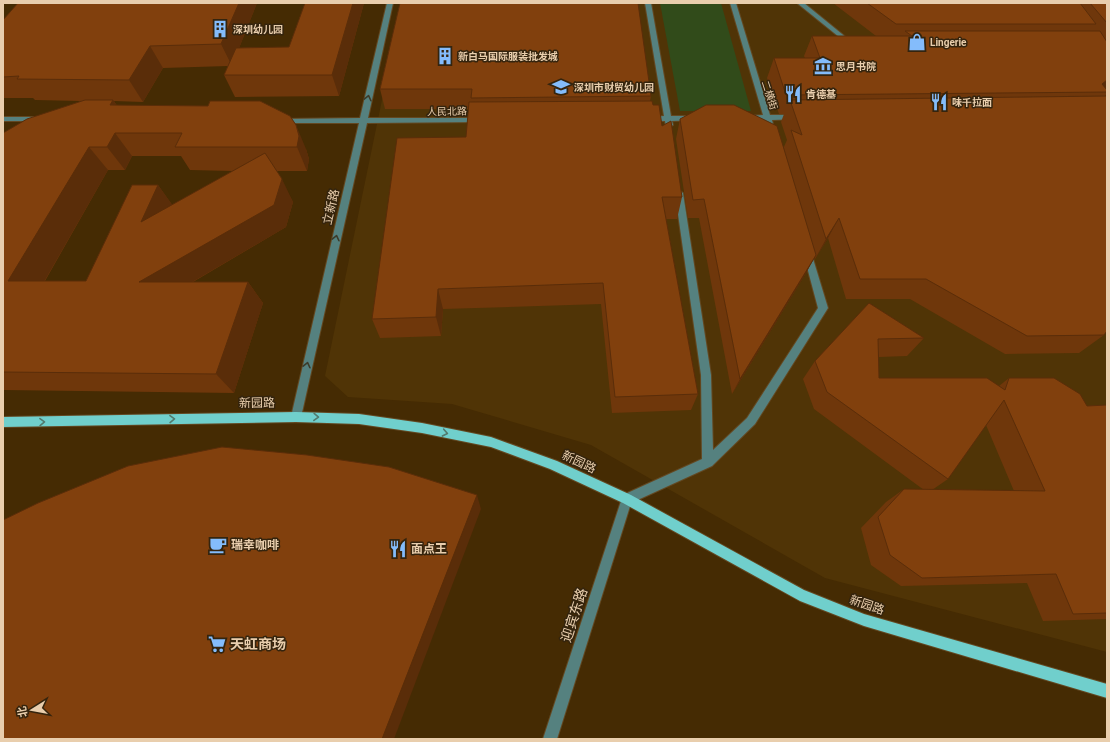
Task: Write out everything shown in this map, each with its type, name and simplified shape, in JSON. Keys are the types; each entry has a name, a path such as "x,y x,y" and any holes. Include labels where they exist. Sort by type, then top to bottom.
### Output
{"main road":[{"name":"新园路","path":"3,422 296,417 359,419 422,428 491,442 553,464 627,500 800,595 864,620 1107,691"}],"street":[{"name":"立新路","path":"296,417 390,3"},
{"path":"648,3 670,134"},
{"name":"二横街","path":"733,3 772,133"},
{"path":"800,3 855,47"},
{"path":"737,118 807,117"},
{"path":"644,119 706,118"},
{"path":"3,119 50,119"},
{"name":"人民北路","path":"271,121 363,122 493,120"},
{"path":"677,181 706,376 708,462"},
{"path":"627,500 708,462 751,421 823,308 805,247"},
{"name":"迎宾东路","path":"550,739 627,500"}],"shaded area":[{"path":"402,3 1107,3 1107,652 825,578 591,445 452,404 348,397 325,376"}],"green space":[{"path":"660,3 721,3 751,111 680,111"}],"building":[{"path":"18,3 239,3 221,44 150,46 129,80 17,79 19,76 3,77 3,20"},
{"path":"305,3 353,3 332,75 224,75 236,48 289,47"},
{"path":"400,3 638,3 651,96 471,98 472,89 380,89"},
{"path":"867,3 1080,3 1096,24 896,24"},
{"path":"1090,3 1107,3 1107,23"},
{"path":"905,31 1100,31 1107,42 1107,80 1102,84 1107,92 786,95 774,58 820,58 812,36 912,36"},
{"path":"1107,96 1107,331 1104,335 1027,336 926,279 860,279 839,218 826,239 791,130 802,135 790,100"},
{"path":"85,100 113,100 110,105 208,106 210,101 260,101 290,116 296,125 299,136 297,147 175,147 182,133 115,133 107,147 89,147 8,281 86,281 132,185 158,185 141,222 265,153 282,179 274,205 139,282 248,282 216,374 3,372 3,133 27,119"},
{"path":"652,101 653,105 659,105 662,126 671,121 682,197 662,197 698,394 615,397 603,283 438,289 436,317 372,319 397,138 466,137 469,102"},
{"path":"706,105 734,105 777,126 816,255 740,379 704,199 693,200 680,119"},
{"path":"869,303 924,338 878,339 879,378 987,378 1005,390 1009,378 1054,378 1080,394 1087,406 1107,405 1107,613 1073,614 1056,574 922,578 890,555 878,517 904,489 1045,491 1004,400 948,479 827,392 815,361"},
{"name":"天虹商场","path":"222,447 307,455 389,467 477,495 382,739 3,739 3,520 38,503 128,466"}],"place":[{"name":"深圳幼儿园","path":"220,29"},
{"name":"Lingerie","path":"917,42"},
{"name":"新白马国际服装批发城","path":"445,56"},
{"name":"思月书院","path":"823,66"},
{"name":"深圳市财贸幼儿园","path":"561,87"},
{"name":"肯德基","path":"793,94"},
{"name":"味千拉面","path":"939,102"},
{"name":"瑞幸咖啡","path":"218,545"},
{"name":"面点王","path":"398,549"},
{"name":"天虹商场","path":"217,644"}]}
